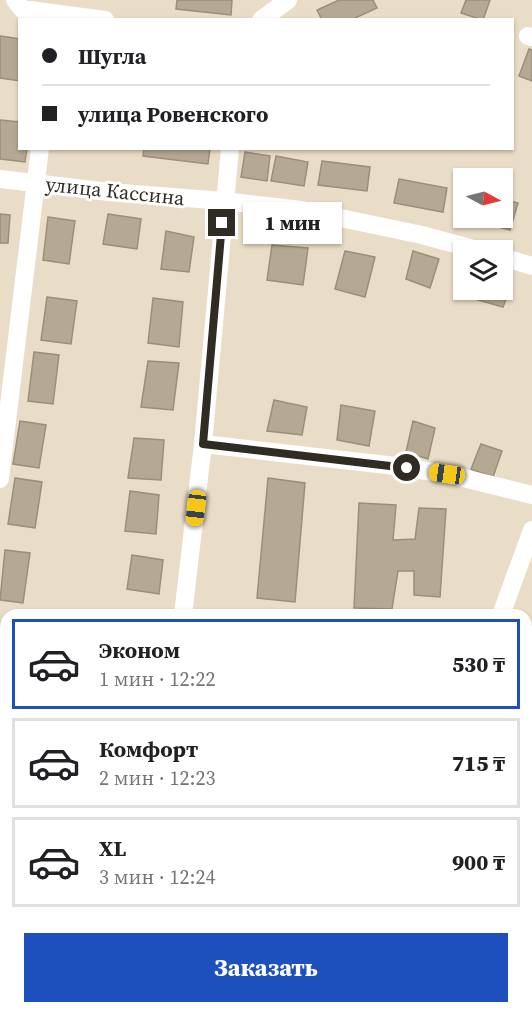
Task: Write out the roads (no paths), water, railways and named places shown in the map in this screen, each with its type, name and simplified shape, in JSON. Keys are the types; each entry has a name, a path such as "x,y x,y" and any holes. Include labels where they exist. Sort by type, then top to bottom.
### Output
{"street":[{"path":"15,0 22,9 55,16 80,18"},
{"path":"264,18 288,0"},
{"path":"0,479 6,377 37,184 40,150"},
{"path":"184,609 203,444 230,150"},
{"name":"улица Кассина","path":"0,179 109,192 302,210 453,243"},
{"path":"513,260 532,266"},
{"path":"203,444 447,474 532,495"},
{"path":"503,609 532,530"}]}
